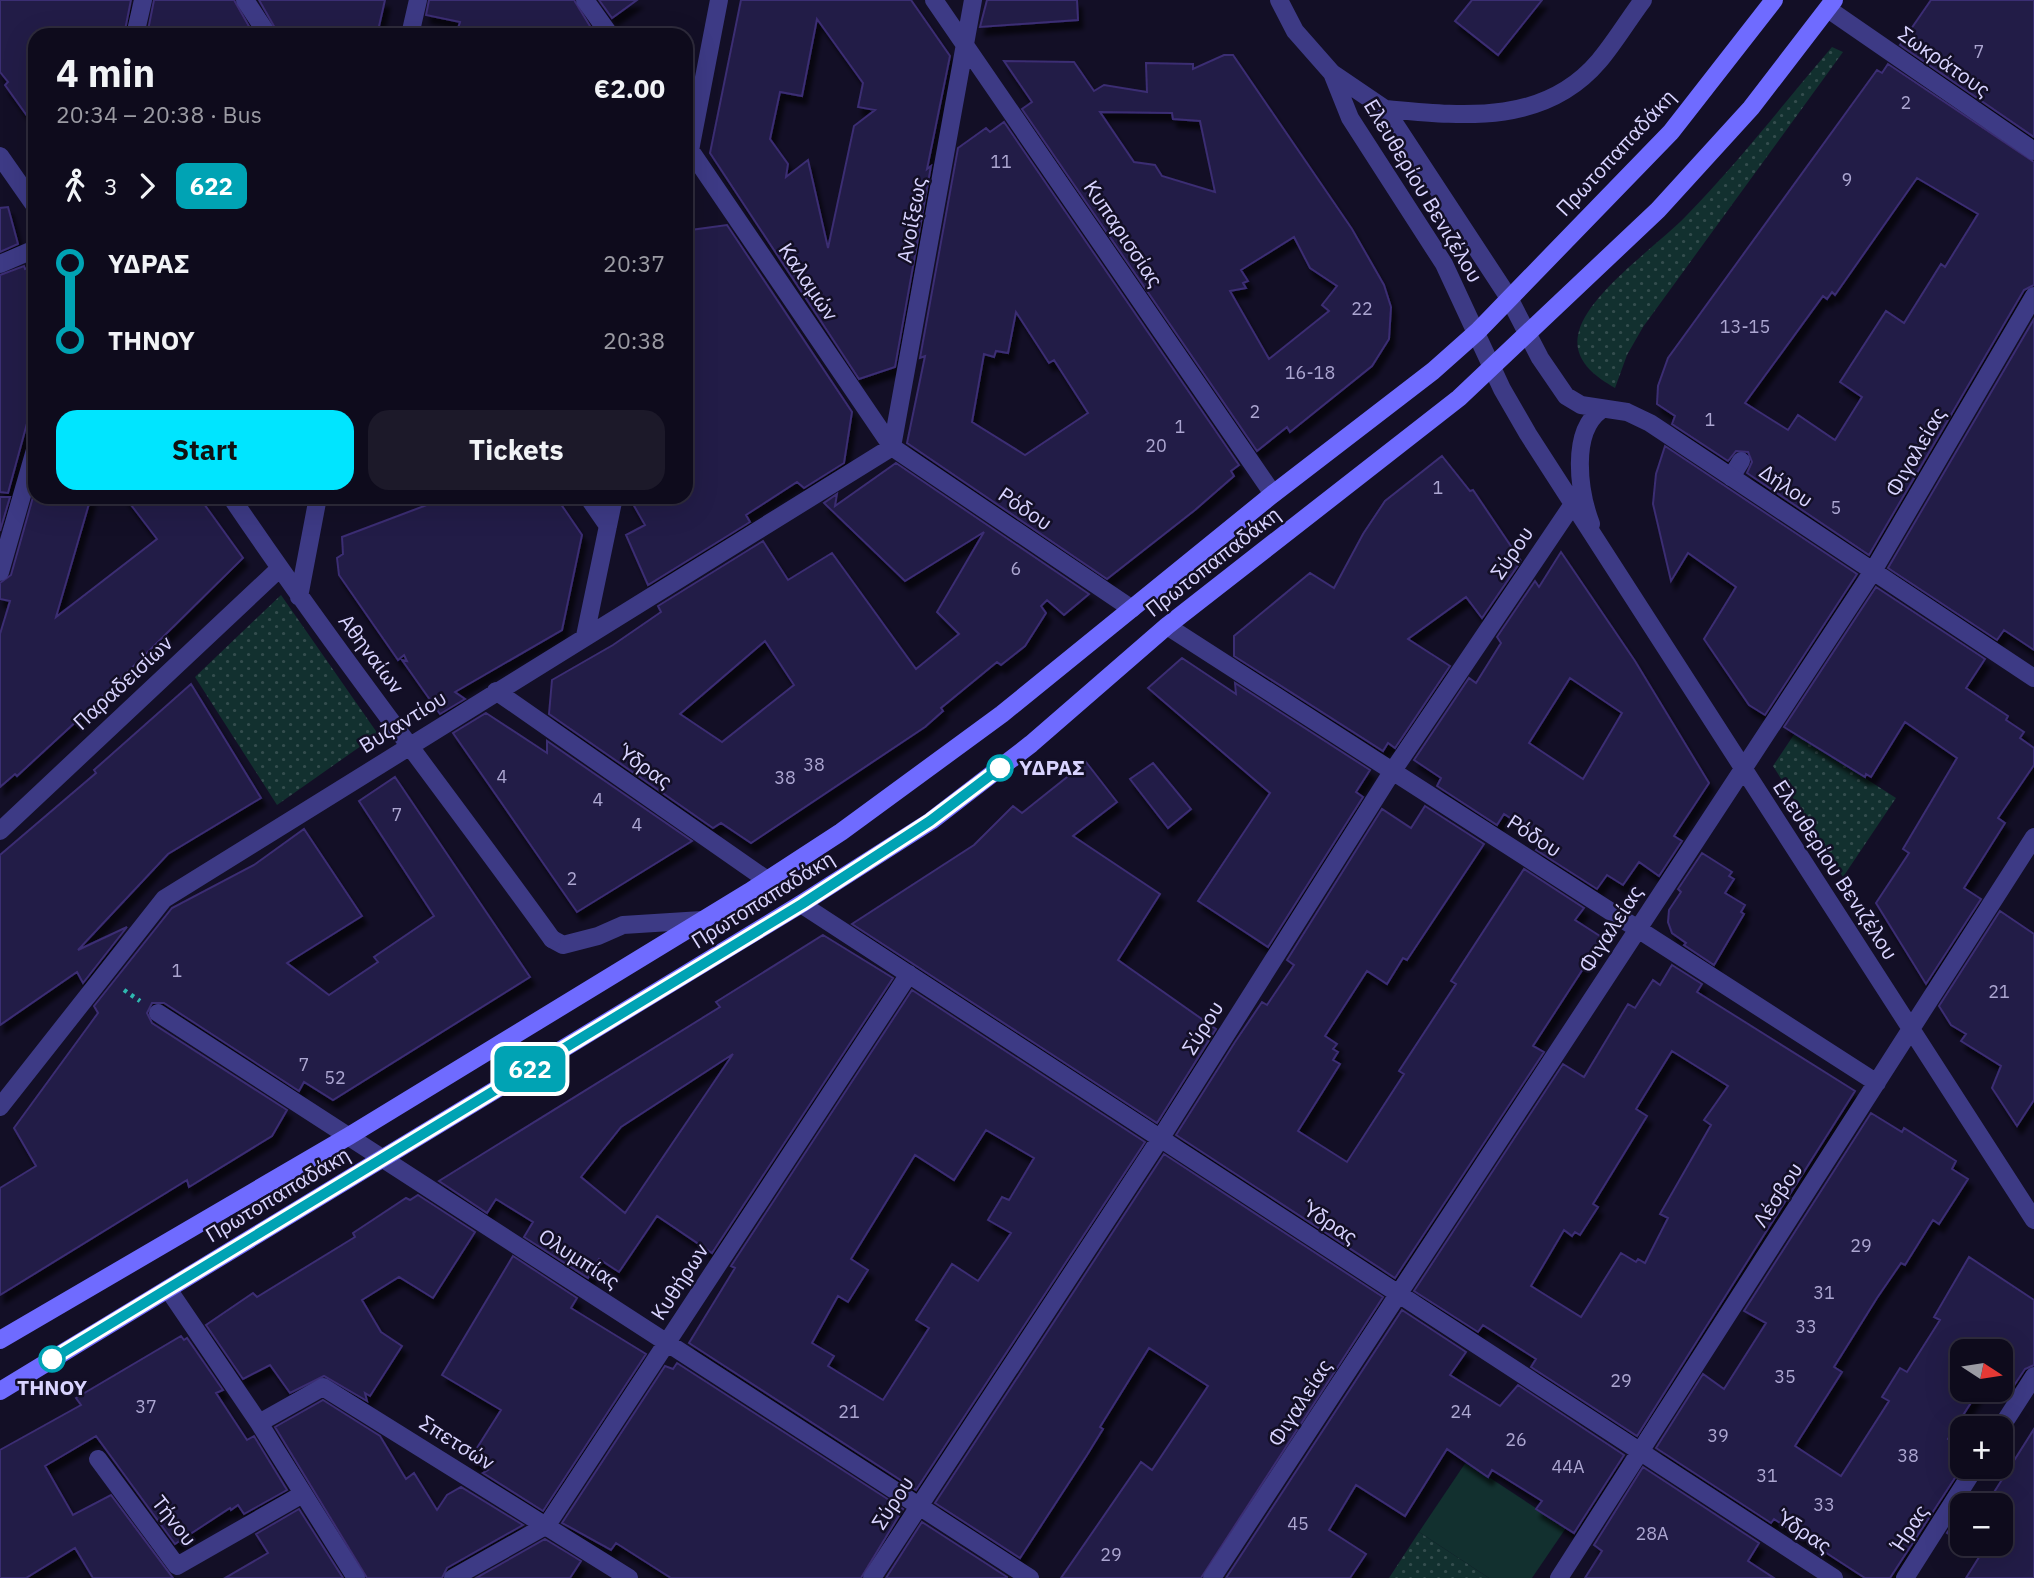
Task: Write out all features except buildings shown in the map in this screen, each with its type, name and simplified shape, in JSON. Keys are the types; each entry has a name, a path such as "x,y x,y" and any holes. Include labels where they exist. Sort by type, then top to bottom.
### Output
{"main road":[{"name":"Πρωτοπαπαδάκη","path":"0,1340 349,1136 767,880 841,832 1002,714 1273,494 1433,371 1478,331 1671,132 1774,0"},
{"path":"1529,332 1658,210 1751,108 1831,5"},
{"name":"Πρωτοπαπαδάκη","path":"0,1391 802,904 930,821 1031,744 1167,626 1459,398 1529,332"}],"street":[{"path":"137,28 143,0"},
{"path":"245,0 263,28"},
{"path":"412,28 418,0"},
{"path":"585,0 605,28"},
{"path":"693,123 719,0"},
{"name":"Κυπαρισσίας","path":"934,0 1273,494"},
{"name":"Ανοίξεως","path":"891,447 930,252 973,0"},
{"name":"Ελευθερίου Βενιζέλου","path":"1279,0 1294,31 1332,73 1385,109 1509,298"},
{"path":"1385,109 1449,115 1506,114 1546,102 1572,87 1599,62 1643,0"},
{"name":"Σωκράτους","path":"1831,5 2034,151"},
{"name":"Ελευθερίου Βενιζέλου","path":"1332,73 1350,118 1444,264 1478,331"},
{"name":"Καλαμών","path":"693,154 891,447"},
{"path":"0,156 28,196"},
{"path":"0,264 28,253"},
{"name":"Φιγαλείας","path":"1212,1578 1872,571 2034,296"},
{"path":"1509,298 1529,332"},
{"path":"1478,331 1492,367"},
{"name":"Δήλου","path":"1529,332 1540,358 1566,396 1601,410 1627,412 1650,423 2034,678"},
{"name":"Ελευθερίου Βενιζέλου","path":"1492,367 1528,434 2034,1220"},
{"name":"Ελευθερίου Βενιζέλου","path":"1598,544 1587,514 1580,457 1581,436 1589,419 1601,410"},
{"name":"Ρόδου","path":"891,447 1132,609"},
{"name":"Βυζαντίου","path":"0,1107 164,900 891,447"},
{"path":"1731,477 1741,461"},
{"path":"0,572 28,474"},
{"name":"Αθηναίων","path":"236,504 299,597 411,744 552,939 563,946 623,926 702,920"},
{"path":"299,597 317,504"},
{"path":"593,504 608,526"},
{"path":"585,636 613,504"},
{"name":"Σύρου","path":"872,1578 1160,1139 1392,772 1573,504"},
{"name":"Παραδεισίων","path":"0,831 279,569"},
{"name":"Ρόδου","path":"1167,626 1877,1083"},
{"name":"Ύδρας","path":"496,691 767,880"},
{"name":"Λέσβου","path":"1559,1578 2034,837"},
{"name":"Ύδρας","path":"802,904 1834,1578"},
{"name":"Κυθήρων","path":"453,1578 547,1525 909,974"},
{"name":"Ολυμπίας","path":"158,1013 1030,1578"},
{"path":"168,1289 259,1423 301,1495 356,1578"},
{"path":"2008,1416 2034,1376"},
{"name":"Σπετσών","path":"259,1423 323,1387 629,1578"},
{"name":"Τήνου","path":"98,1459 177,1566 301,1495"},
{"name":"Ήρας","path":"1905,1578 1968,1479"}],"path":[{"path":"105,977 158,1013"}],"green space":[{"path":"1832,47 1843,52 1643,327 1627,355 1615,388 1607,383 1586,366 1578,350 1579,331 1596,301 1705,196"},
{"path":"281,595 378,734 277,805 195,677"},
{"path":"1795,733 1896,798 1843,877 1773,766"},
{"path":"1466,1462 1566,1528 1532,1578 1489,1578 1419,1532"},
{"path":"1419,1532 1489,1578 1389,1578"}],"bus line":[{"name":"622","path":"52,1359 802,904 930,821 1000,768"}],"place":[{"name":"ΥΔΡΑΣ","path":"1000,768"},
{"name":"ΤΗΝΟΥ","path":"52,1359"}]}
